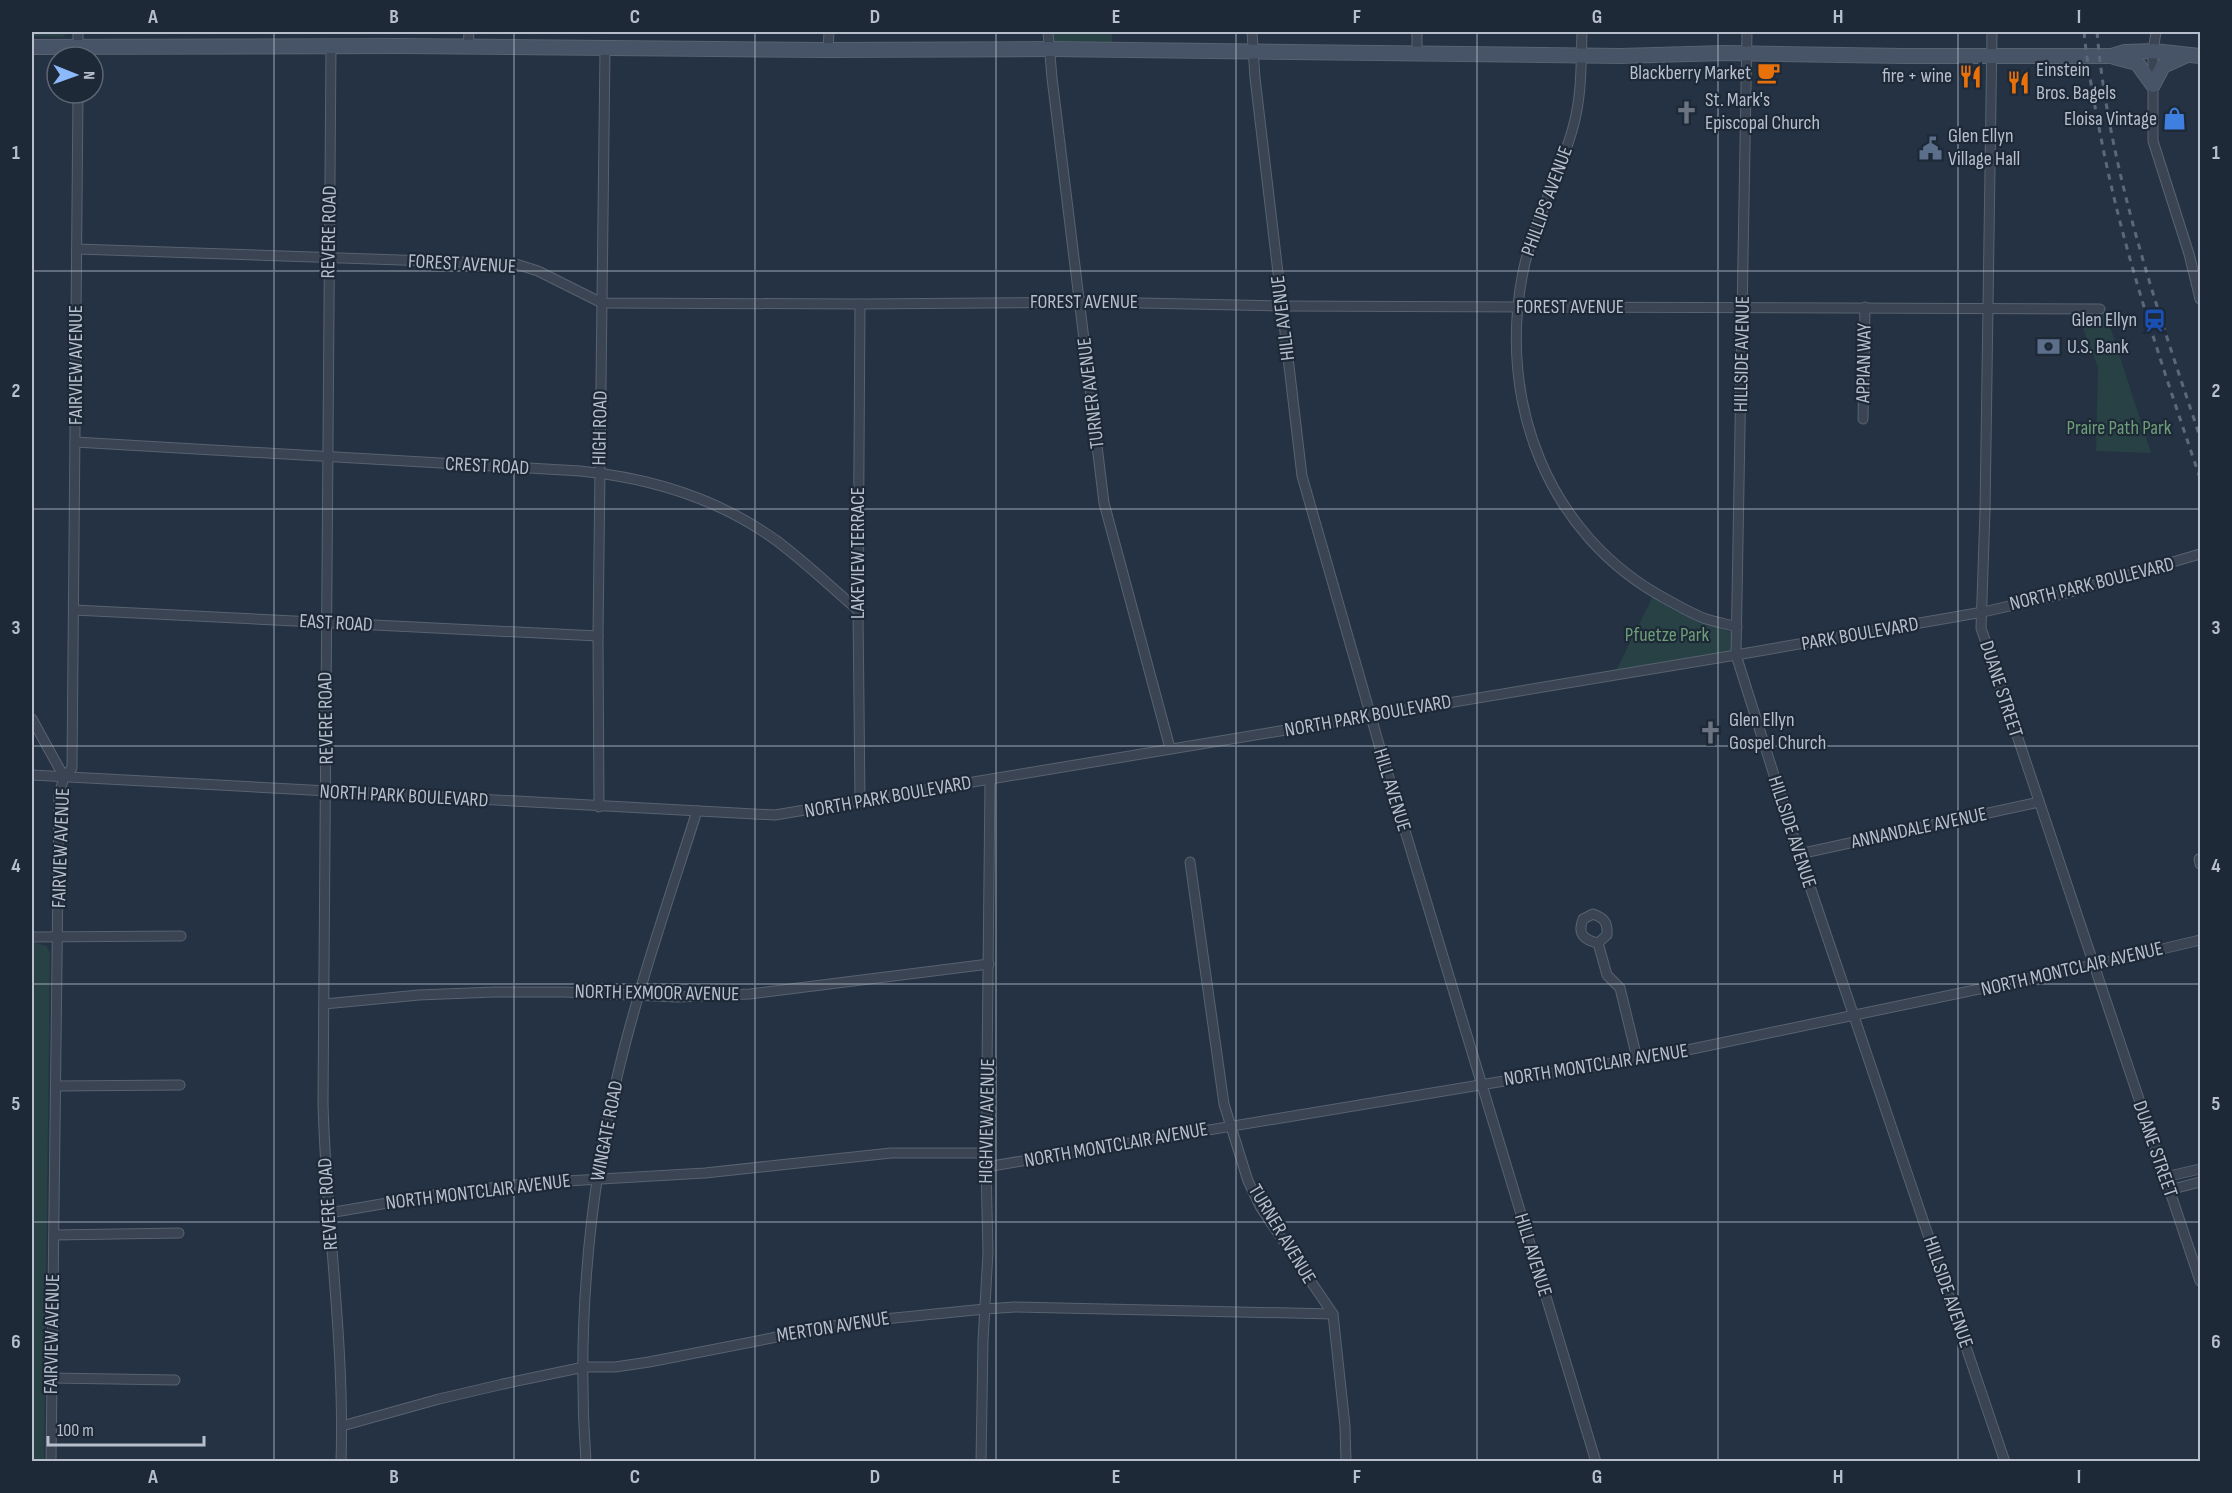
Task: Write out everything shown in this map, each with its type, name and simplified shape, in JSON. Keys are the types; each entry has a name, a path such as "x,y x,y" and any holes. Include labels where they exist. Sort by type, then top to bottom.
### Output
{"street":[{"path":"468,47 469,32"},
{"path":"828,50 829,32"},
{"name":"TURNER AVENUE","path":"1048,32 1104,503 1170,748"},
{"name":"HILL AVENUE","path":"1252,32 1302,476 1380,748 1596,1461"},
{"path":"1417,32 1417,54"},
{"name":"PHILLIPS AVENUE","path":"1582,32 1579,100 1573,129 1532,237 1517,307 1517,360 1524,410 1539,460 1567,511 1593,545 1651,591 1706,619 1737,627"},
{"name":"HILLSIDE AVENUE","path":"1747,32 1736,655 1799,854 2005,1461"},
{"name":"DUANE STREET","path":"1992,32 1981,628 2200,1281"},
{"path":"2156,32 2153,51 2153,141 2189,254 2200,299"},
{"path":"105,51 331,46 828,50 1050,49 1581,55 1746,53 2112,56 2137,63 2153,86"},
{"name":"REVERE ROAD","path":"331,46 323,1103 324,1173 340,1356 341,1461"},
{"name":"HIGH ROAD","path":"599,807 598,636 605,49"},
{"path":"2112,56 2125,52 2153,51 2200,56"},
{"path":"2153,86 2163,66 2186,55"},
{"name":"FAIRVIEW AVENUE","path":"51,1461 59,795 64,777 72,768 78,105"},
{"name":"FOREST AVENUE","path":"77,249 516,264 538,271 602,303 1080,302 1282,306 2100,309"},
{"path":"2189,254 2200,277"},
{"name":"LAKEVIEW TERRACE","path":"860,801 858,610 861,304"},
{"name":"APPIAN WAY","path":"1863,419 1865,307"},
{"name":"CREST ROAD","path":"75,442 619,475 670,487 724,509 777,542 858,610"},
{"name":"NORTH PARK BOULEVARD","path":"1983,612 2067,593 2200,554"},
{"name":"EAST ROAD","path":"74,610 598,636"},
{"name":"PARK BOULEVARD","path":"1736,655 1983,612"},
{"name":"NORTH PARK BOULEVARD","path":"32,775 775,815 1736,655"},
{"path":"32,719 64,777"},
{"name":"HIGHVIEW AVENUE","path":"981,1461 988,1252 986,1153 990,780"},
{"name":"ANNANDALE AVENUE","path":"1799,854 2039,802"},
{"name":"WINGATE ROAD","path":"586,1461 584,1367 587,1277 596,1179 614,1087 639,995 697,811"},
{"name":"TURNER AVENUE","path":"1190,862 1224,1104 1248,1181 1260,1208 1333,1314 1346,1461"},
{"path":"32,937 181,936"},
{"name":"NORTH MONTCLAIR AVENUE","path":"986,1167 1673,1053 2094,965 2200,940"},
{"path":"1598,943 1607,975 1620,988 1637,1058"},
{"name":"NORTH EXMOOR AVENUE","path":"324,1004 419,995 494,992 707,997 750,994 989,964"},
{"path":"56,1086 180,1085"},
{"name":"NORTH MONTCLAIR AVENUE","path":"329,1213 467,1190 705,1173 891,1153 986,1153"},
{"path":"2165,1177 2200,1168"},
{"path":"2169,1190 2200,1182"},
{"path":"54,1234 178,1233"},
{"name":"MERTON AVENUE","path":"342,1426 439,1399 584,1367 615,1367 649,1362 854,1322 1015,1307 1333,1314"},
{"path":"52,1378 175,1380"}],"green space":[{"path":"32,32 68,32 63,37 32,36"},
{"path":"1052,32 1112,32 1112,46 1054,45"},
{"name":"Praire Path Park","path":"2076,311 2098,311 2106,314 2151,453 2096,451 2098,367"},
{"name":"Pfuetze Park","path":"1653,596 1732,633 1731,654 1615,673"},
{"path":"32,942 47,946 50,954 44,1462 32,1461"}],"railway":[{"path":"2084,32 2098,123 2113,194 2147,317 2200,478"},
{"path":"2097,32 2103,84 2123,186 2151,287 2200,437"}],"place":[{"name":"Blackberry Market","path":"1769,73"},
{"name":"fire + wine","path":"1970,76"},
{"name":"Einstein Bros. Bagels","path":"2018,82"},
{"name":"St. Mark's Episcopal Church","path":"1687,112"},
{"name":"Eloisa Vintage","path":"2175,119"},
{"name":"Glen Ellyn Village Hall","path":"1930,148"},
{"name":"Glen Ellyn","path":"2155,320"},
{"name":"U.S. Bank","path":"2049,347"},
{"name":"Glen Ellyn Gospel Church","path":"1711,732"}]}
